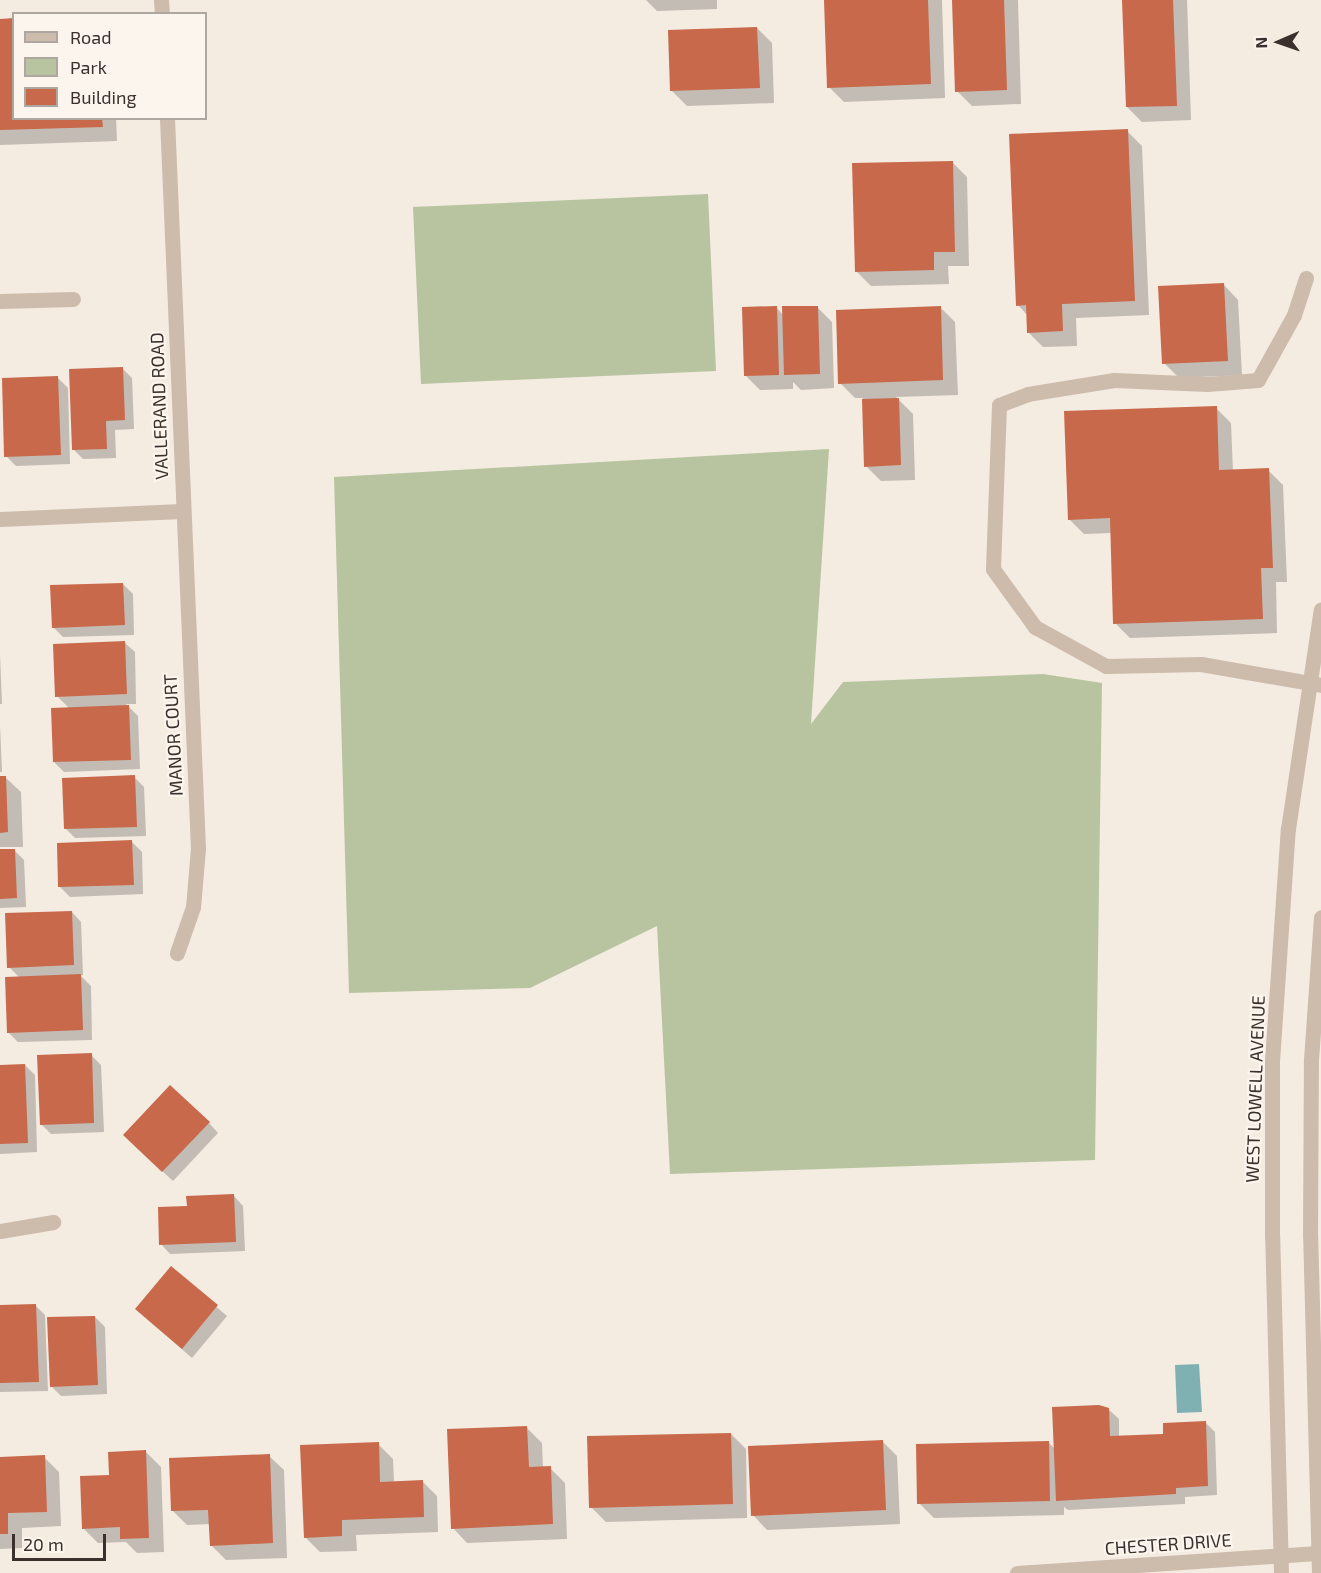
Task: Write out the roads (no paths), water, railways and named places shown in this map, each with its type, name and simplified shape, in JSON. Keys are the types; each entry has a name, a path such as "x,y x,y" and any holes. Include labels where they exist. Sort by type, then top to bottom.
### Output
{"street":[{"name":"VALLERAND ROAD","path":"167,120 182,511"},
{"path":"1306,278 1294,315 1258,380 1207,384 1114,380 1028,394 999,405 993,569 1035,627 1106,666 1201,664 1315,683"},
{"path":"0,301 73,299"},
{"path":"0,519 182,511"},
{"name":"MANOR COURT","path":"177,953 193,907 198,848 182,511"},
{"name":"WEST LOWELL AVENUE","path":"1281,1573 1272,1236 1272,1061 1288,829 1315,683 1321,609"},
{"path":"1319,1573 1310,1224 1311,1060 1321,917"},
{"path":"0,1231 53,1222"},
{"name":"CHESTER DRIVE","path":"1017,1573 1320,1553"}],"water":[{"path":"1199,1364 1202,1412 1177,1413 1175,1365"}]}
